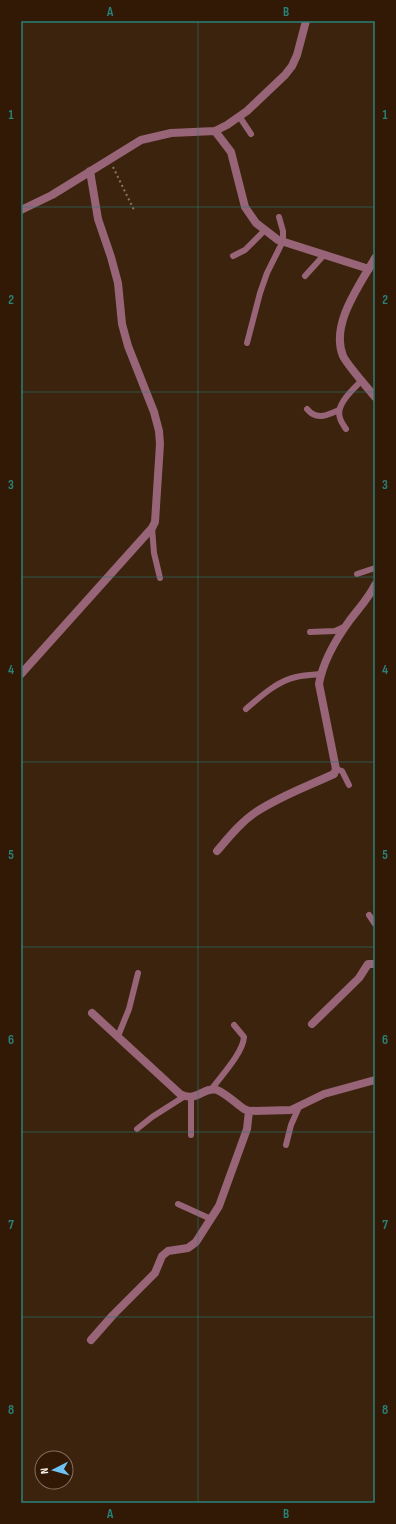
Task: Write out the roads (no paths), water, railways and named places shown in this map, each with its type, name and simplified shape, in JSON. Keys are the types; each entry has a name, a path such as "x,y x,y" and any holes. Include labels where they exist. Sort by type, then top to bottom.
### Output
{"street":[{"path":"21,210 52,195 140,140 171,133 215,131 247,111 285,75 292,66 297,55 306,21"},
{"path":"215,131 231,152 245,207 256,223 278,240 369,269"},
{"path":"21,674 152,528 155,522 160,444 159,431 154,412 128,346 122,324 118,283 98,219 90,171"},
{"path":"375,258 345,312 340,332 340,345 344,358 375,396"},
{"path":"217,851 242,823 255,812 272,802 334,774 336,769 321,696 321,674 336,642 346,626 367,600 375,585"},
{"path":"312,1024 359,978 368,964 375,963"},
{"path":"92,1013 180,1094 188,1097 211,1090 218,1090 249,1111 291,1110 298,1108 324,1094 375,1080"},
{"path":"91,1340 113,1315 155,1273 162,1256 168,1251 188,1248 196,1242 219,1206 247,1129 249,1111"}],"lane":[{"path":"239,116 251,134"},
{"path":"247,343 260,293 267,273 283,241 283,231 279,216"},
{"path":"233,256 245,250 265,230"},
{"path":"305,276 324,255"},
{"path":"346,429 339,417 339,410 345,399 362,380"},
{"path":"307,409 311,414 318,416 326,415 339,410"},
{"path":"152,528 154,553 160,578"},
{"path":"357,574 375,568"},
{"path":"310,632 335,631 346,626"},
{"path":"246,709 264,694 283,682 295,677 321,674"},
{"path":"336,769 342,771 349,785"},
{"path":"369,915 375,924"},
{"path":"118,1036 129,1009 138,973"},
{"path":"211,1090 244,1044 244,1037 234,1025"},
{"path":"137,1129 152,1116 188,1097 191,1135"},
{"path":"286,1145 291,1125 298,1108"},
{"path":"178,1204 211,1219"}]}
